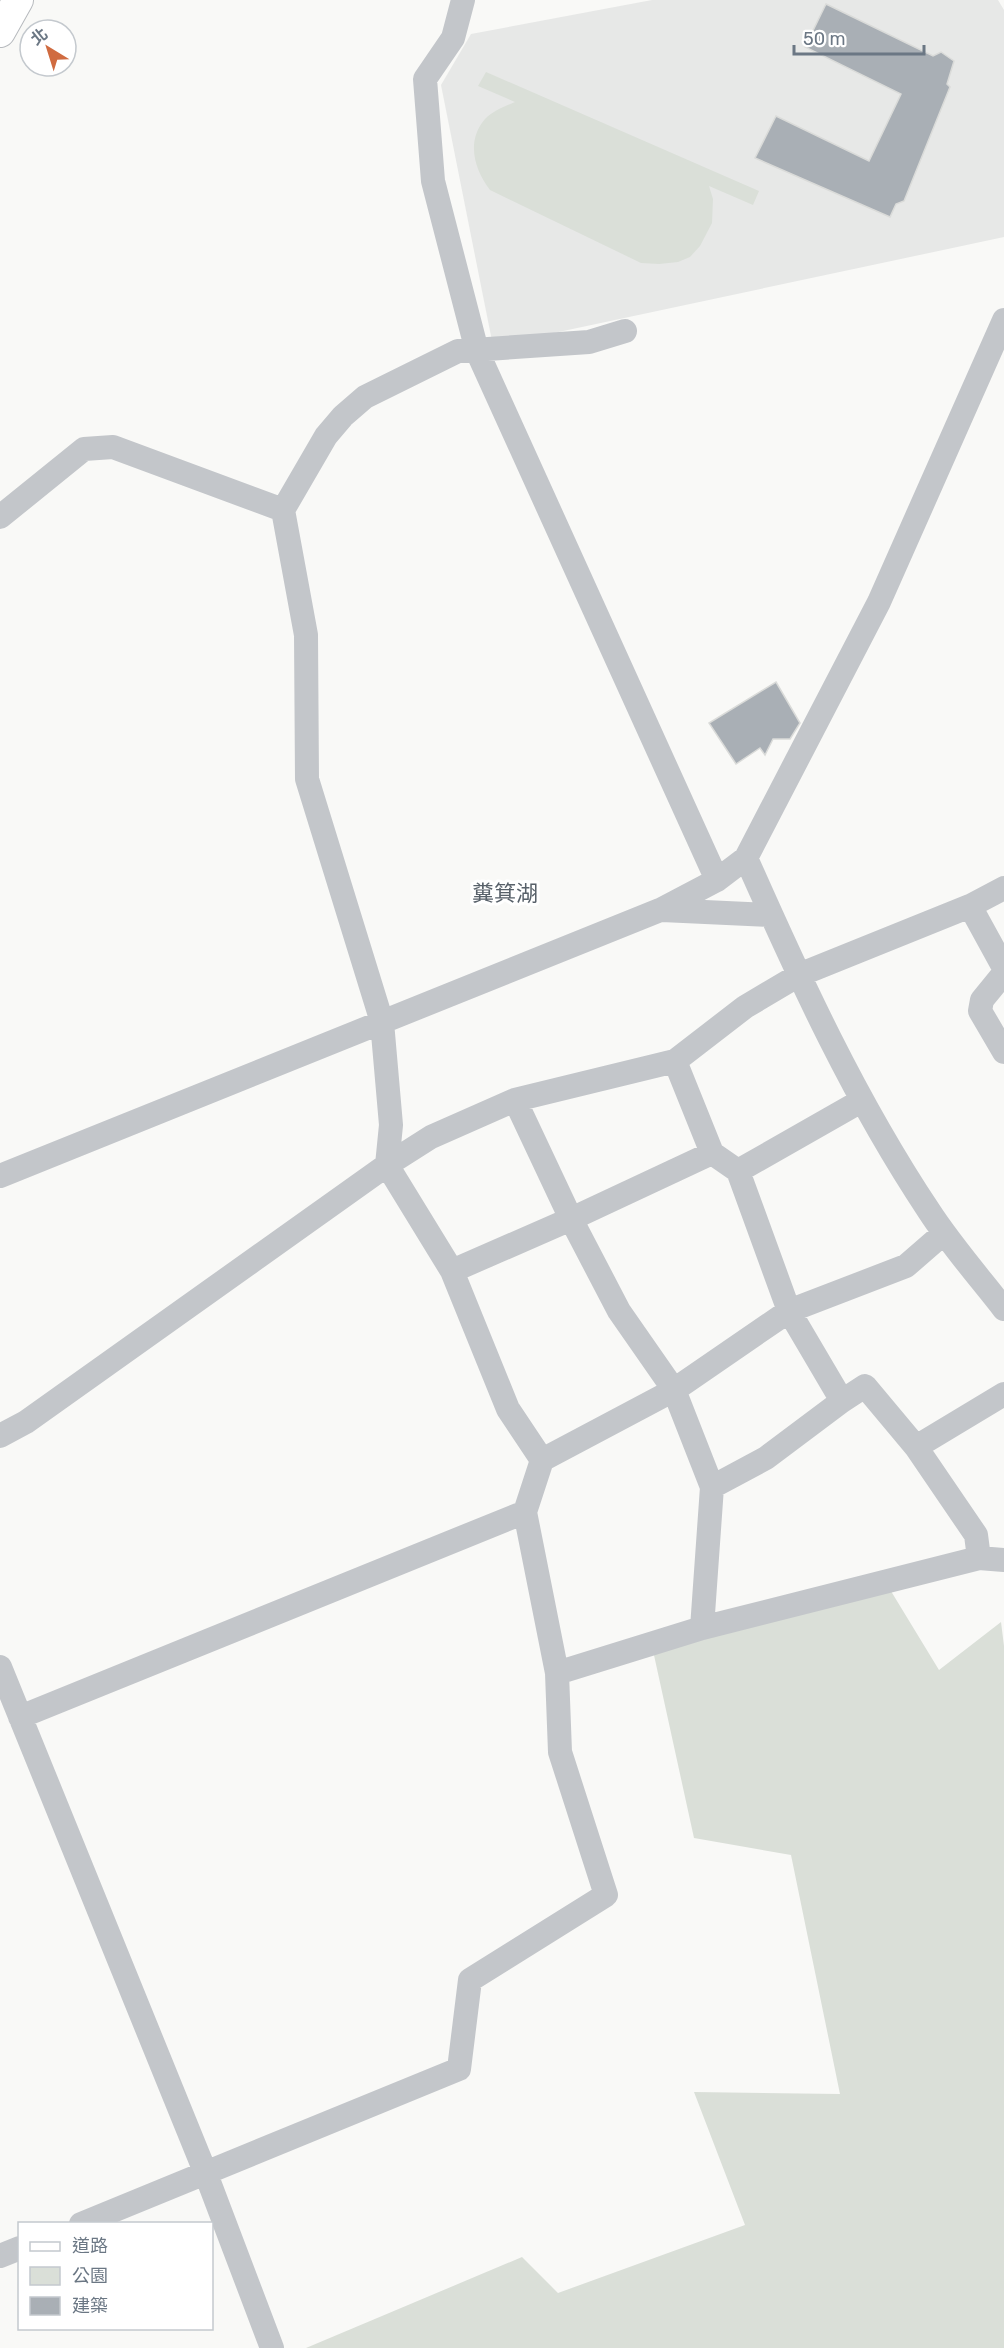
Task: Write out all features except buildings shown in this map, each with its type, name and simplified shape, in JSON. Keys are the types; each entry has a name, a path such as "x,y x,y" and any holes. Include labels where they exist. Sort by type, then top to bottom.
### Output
{"main road":[{"path":"0,32 18,0"}],"street":[{"path":"463,0 453,38 426,79 433,181 477,351 717,880"},
{"path":"0,1176 660,910 717,880 746,858 879,602 1004,320"},
{"path":"542,1461 508,1409 452,1271 387,1165 391,1125 382,1022 307,779 306,635 283,510 326,436 365,397 458,351 589,342 625,331"},
{"path":"0,517 84,449 113,447 283,510"},
{"path":"746,858 799,975 861,1101 929,1212 1004,1309"},
{"path":"0,1436 26,1422 387,1165 431,1137 515,1100 675,1061 745,1006 799,975 970,906 1004,888"},
{"path":"970,906 1004,968"},
{"path":"660,910 771,915"},
{"path":"1004,973 982,1000 980,1011 1004,1052"},
{"path":"675,1061 712,1153 738,1171 789,1311 842,1401"},
{"path":"515,1100 571,1219 619,1311 674,1390 712,1487 702,1628"},
{"path":"738,1171 861,1101"},
{"path":"452,1271 571,1219 712,1153"},
{"path":"84,2222 459,2069 470,1980 606,1895 560,1752 557,1673 525,1512 542,1461 674,1390 789,1311 906,1266 944,1233"},
{"path":"712,1487 766,1458 865,1386 916,1448 976,1534 979,1558"},
{"path":"916,1448 1004,1394"},
{"path":"20,1717 525,1512"},
{"path":"557,1673 702,1628 979,1558 1004,1560"},
{"path":"0,1667 206,2174 272,2348"},
{"path":"0,2256 18,2249"}],"shaded area":[{"path":"652,0 998,0 1004,10 1004,237 493,346 441,85 471,34"}],"green space":[{"path":"486,72 759,191 753,205 709,186 713,199 712,223 700,246 690,257 678,262 641,263 490,190 476,164 474,146 476,136 488,116 515,102 478,86"},
{"path":"883,1578 939,1670 1001,1622 1004,1646 1004,2348 306,2348 522,2257 558,2293 745,2225 694,2092 840,2094 791,1855 694,1838 652,1646"}],"district":[{"name":"糞箕湖","path":"505,893"}]}
